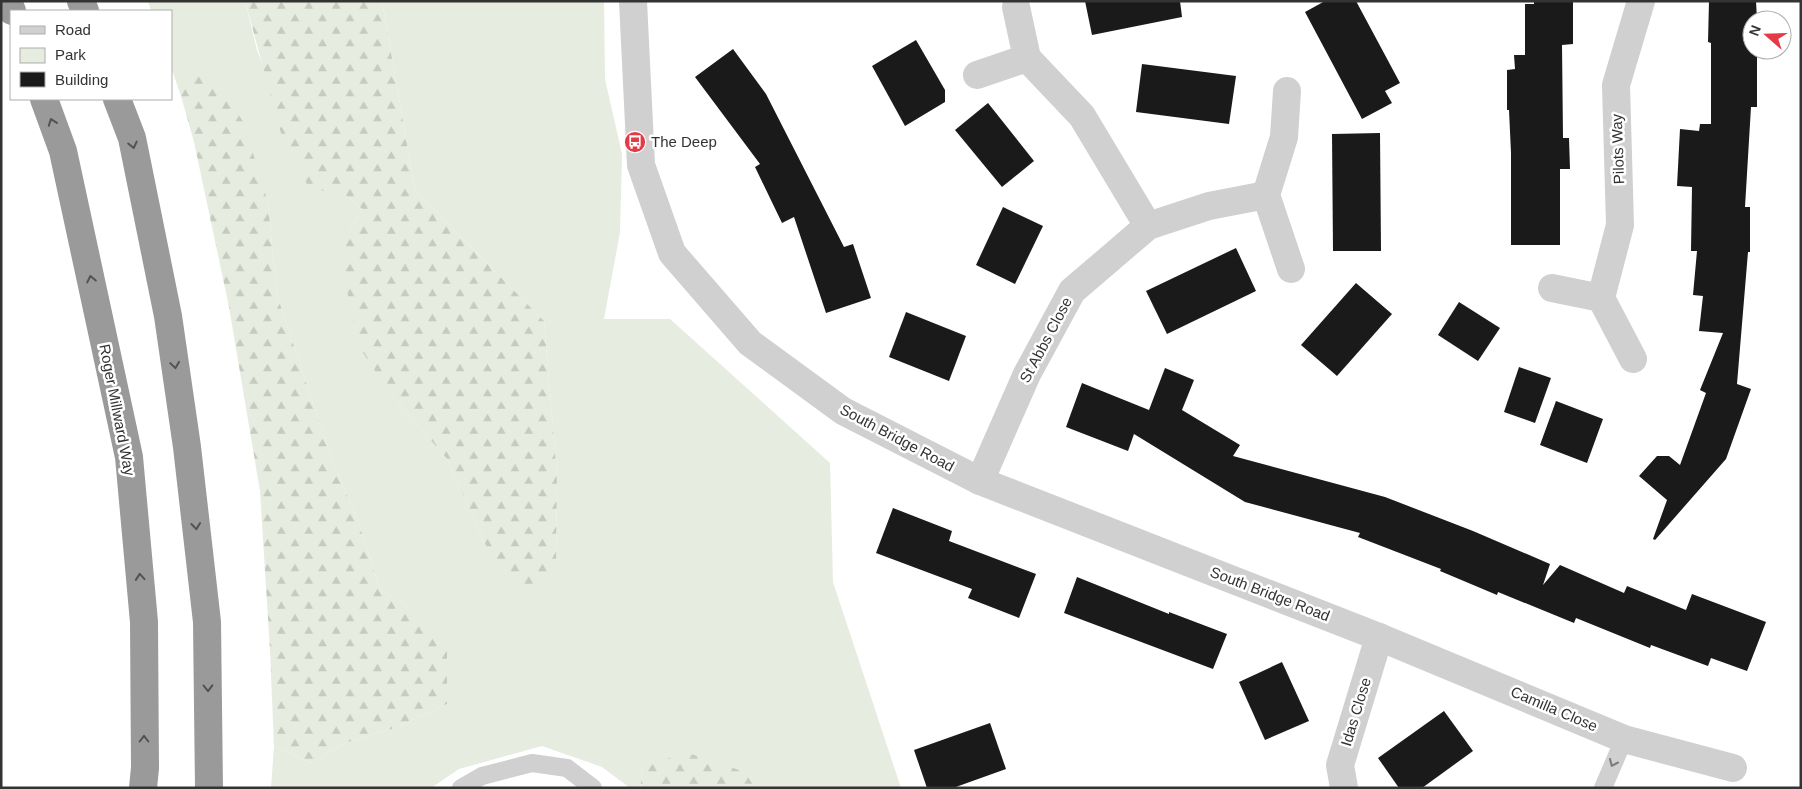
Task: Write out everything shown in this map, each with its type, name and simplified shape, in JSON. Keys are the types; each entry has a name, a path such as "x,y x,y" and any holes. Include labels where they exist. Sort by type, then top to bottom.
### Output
{"highway":[{"name":"Roger Millward Way","path":"44,100 63,151 129,457 144,622 143,788"},
{"path":"117,100 132,138 168,316 187,447 207,622 210,788"}],"street":[{"name":"South Bridge Road","path":"633,1 641,165 672,253 750,343 843,411 980,481 1379,637"},
{"name":"Pilots Way","path":"1601,298 1620,225 1616,85 1642,1"},
{"path":"1016,7 1027,58 1082,116 1148,226"},
{"path":"977,75 1027,58"},
{"path":"1287,91 1284,137 1266,196 1291,269"},
{"name":"St Abbs Close","path":"980,481 1028,374 1072,291 1148,226 1209,206 1266,196"},
{"path":"1552,288 1601,298 1633,359"},
{"name":"Camilla Close","path":"1379,637 1624,739 1733,768"},
{"name":"Idas Close","path":"1344,788 1340,765 1379,637"}],"lane":[{"path":"1603,788 1624,739"},
{"path":"461,788 482,776 532,763 567,768 592,788"}],"green space":[{"path":"148,1 245,1 257,50 309,187 345,195 362,209 348,233 388,391 447,459 487,548 556,573 557,475 544,321 415,190 382,1 604,1 605,79 622,154 620,232 604,319 670,319 830,463 833,582 901,788 755,788 745,772 643,768 640,788 630,788 602,767 542,746 459,769 431,788 271,788 274,746 311,763 348,742 395,728 447,704 413,610 380,589 358,521 332,460 277,295 268,203 196,71 181,96 172,70 172,10 151,10"},
{"path":"245,1 382,1 415,190 544,321 557,475 556,573 523,589 487,548 447,459 388,391 360,348 342,269 348,233 362,209 345,195 309,188 281,133"},
{"path":"196,70 214,77 244,123 268,203 277,295 332,460 358,521 380,589 413,610 447,647 447,704 395,728 348,742 311,763 274,746 260,491 229,307 194,142 181,96"},
{"path":"685,752 745,772 755,788 640,788 643,768"}],"building":[{"path":"1085,1 1180,1 1182,17 1092,35"},
{"path":"1325,1 1356,1 1400,83 1385,91 1392,103 1362,119 1305,12"},
{"path":"1534,1 1573,1 1573,44 1562,45 1563,138 1569,138 1570,169 1560,169 1560,245 1511,245 1511,153 1509,110 1507,110 1507,70 1515,69 1514,55 1525,55 1525,4 1534,4"},
{"path":"1709,1 1756,1 1756,10 1742,10 1742,60 1757,60 1757,107 1751,107 1745,207 1750,207 1750,252 1748,252 1737,384 1751,389 1726,459 1655,540 1653,539 1667,500 1639,476 1657,456 1669,456 1680,465 1706,393 1700,390 1723,333 1699,331 1703,296 1693,295 1697,251 1691,251 1692,187 1677,186 1680,129 1699,131 1700,124 1711,124 1711,43 1708,42"},
{"path":"916,40 945,90 945,102 905,126 872,66"},
{"path":"733,49 766,94 844,247 853,244 871,298 826,313 794,217 782,223 755,167 760,164 695,77"},
{"path":"1142,64 1236,76 1229,124 1136,112"},
{"path":"988,103 1034,161 1002,187 955,130"},
{"path":"1380,133 1381,251 1333,251 1332,134"},
{"path":"1003,207 1043,226 1015,284 976,265"},
{"path":"1236,248 1256,291 1167,334 1146,291"},
{"path":"1356,283 1392,314 1337,376 1301,345"},
{"path":"1459,302 1500,328 1478,361 1438,335"},
{"path":"906,312 966,336 949,381 889,357"},
{"path":"1519,367 1551,378 1535,423 1504,412"},
{"path":"1165,368 1194,380 1182,410 1240,445 1233,456 1385,497 1473,531 1550,564 1543,585 1560,565 1624,593 1627,586 1686,610 1692,594 1766,622 1747,671 1711,658 1708,666 1651,645 1650,648 1576,618 1574,623 1498,592 1497,595 1440,571 1441,569 1358,537 1360,533 1245,502 1134,434 1128,451 1066,427 1082,383 1149,410"},
{"path":"1556,401 1603,419 1587,463 1540,445"},
{"path":"893,508 952,531 949,541 1036,574 1019,618 968,598 972,589 876,553"},
{"path":"1077,577 1169,614 1169,612 1227,634 1213,669 1064,613"},
{"path":"1282,662 1309,721 1265,740 1239,682"},
{"path":"1444,711 1473,751 1422,788 1399,788 1378,758"},
{"path":"990,723 1006,769 953,788 927,788 914,750"}],"place":[{"name":"The Deep","path":"635,142"}]}
